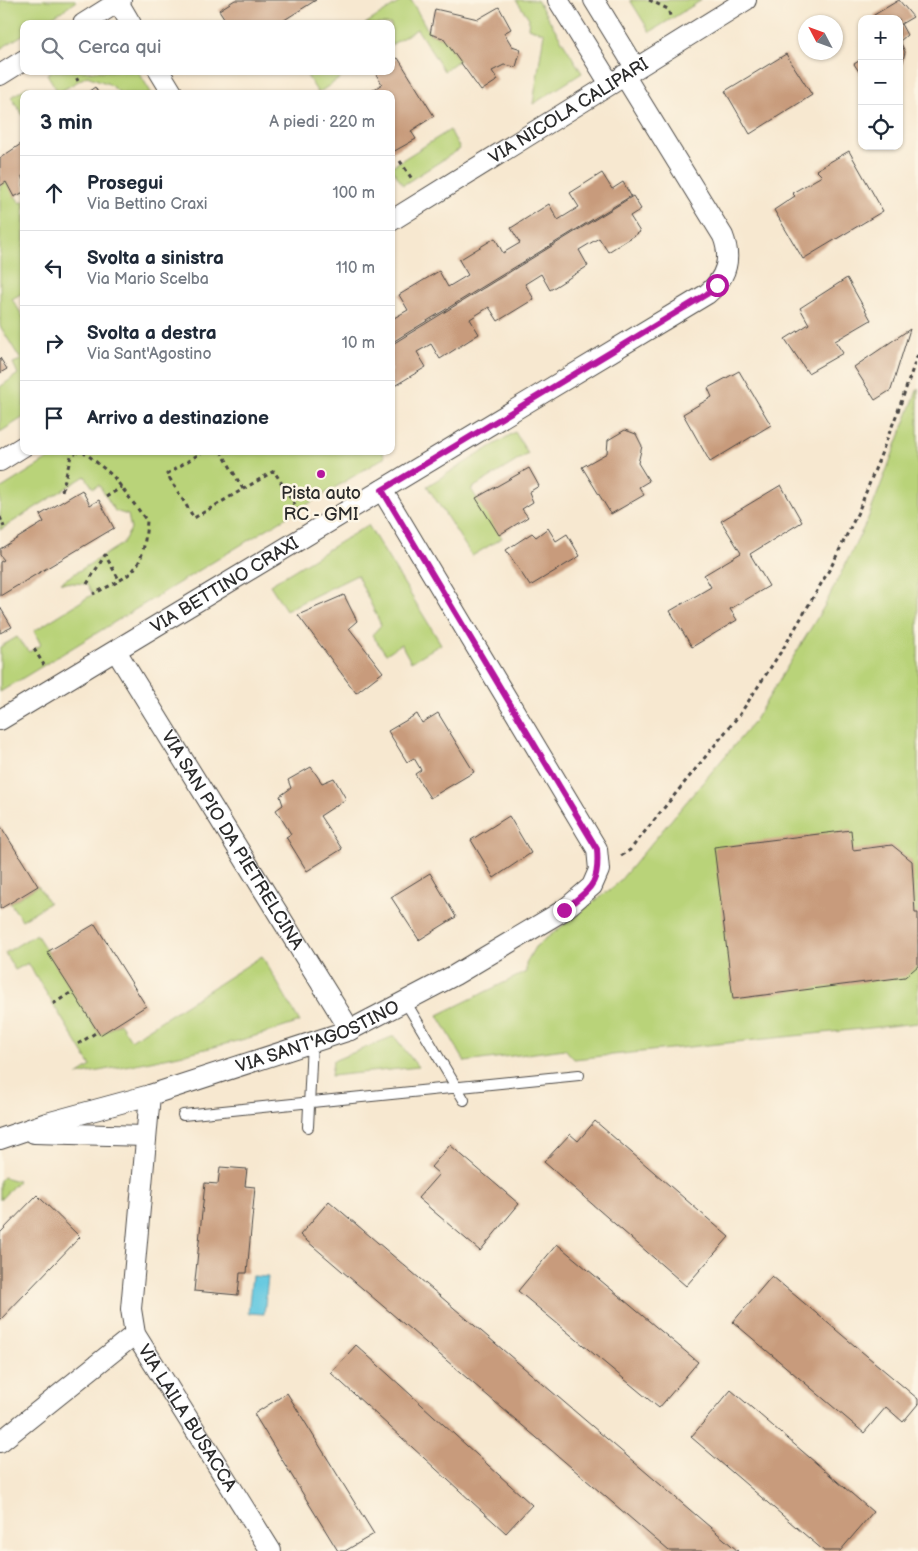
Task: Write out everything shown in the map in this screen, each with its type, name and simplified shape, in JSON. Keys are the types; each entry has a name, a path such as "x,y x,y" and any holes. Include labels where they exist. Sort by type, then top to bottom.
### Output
{"street":[{"path":"558,0 623,75"},
{"path":"594,0 623,75"},
{"name":"VIA NICOLA CALIPARI","path":"395,218 746,0"},
{"path":"89,20 119,1 129,20"},
{"path":"0,75 20,62"},
{"path":"162,75 171,90"},
{"name":"VIA BETTINO CRAXI","path":"0,720 707,294 717,285 724,274 727,248 723,236 623,75"},
{"path":"0,460 20,448"},
{"path":"382,490 597,849 599,870"},
{"name":"VIA SAN PIO DA PIETRELCINA","path":"116,650 350,1030"},
{"name":"VIA SANT'AGOSTINO","path":"0,1139 47,1123 150,1095 350,1030 456,975 564,910 592,886 599,870"},
{"name":"VIA LAILA BUSACCA","path":"150,1095 132,1310 135,1334 271,1551"},
{"path":"22,1133 146,1136"},
{"path":"0,1442 135,1334"}],"lane":[{"path":"405,1001 464,1100"},
{"path":"308,1127 312,1042"},
{"path":"183,1115 579,1075"}],"path":[{"path":"649,0 668,9 671,19"},
{"path":"75,75 78,81"},
{"path":"400,161 412,179"},
{"path":"599,870 630,850 680,790 740,714 786,644 832,565 859,510 918,354"},
{"path":"62,491 68,463 72,455"},
{"path":"88,455 113,476 147,522 145,551 137,568 120,581 93,594"},
{"path":"198,455 167,474 194,518 274,471 311,532"},
{"path":"223,455 243,489"},
{"path":"106,497 122,487"},
{"path":"0,517 4,527"},
{"path":"86,584 105,555 120,581"},
{"path":"34,649 44,665"},
{"path":"53,1004 72,992"},
{"path":"78,1044 97,1032"}],"green space":[{"path":"0,0 75,0 76,2 47,20 20,20 20,36 0,49"},
{"path":"403,0 411,0 430,34 443,38 459,60 444,71 417,29 395,43 395,20 371,20"},
{"path":"516,0 537,0 582,73 533,104 544,33 528,28 529,18"},
{"path":"630,0 702,0 650,32"},
{"path":"48,75 140,75 150,90 116,90 109,84 87,76 63,90 57,90"},
{"path":"307,75 345,75 322,90 316,90"},
{"path":"29,86 32,90 22,90"},
{"path":"20,92 20,111 11,97"},
{"path":"450,130 460,149 403,185 395,173 395,164"},
{"path":"6,182 20,203 20,294 12,299 20,312 20,358 0,326 0,186"},
{"path":"20,360 20,420 0,432 0,387 18,374 13,363"},
{"path":"918,388 918,1023 574,1059 565,1049 465,1062 438,1015 526,972 526,963 535,947 617,884 753,723 825,605 867,521"},
{"path":"515,432 528,454 471,489 502,538 472,556 427,486"},
{"path":"55,455 384,455 385,457 0,692 0,647 17,637 29,652 41,645 34,631 93,594 86,584 61,582 122,544 131,529 128,515 115,511 99,485 93,488 85,476 0,530 0,489"},
{"path":"368,525 441,644 411,662 401,644 386,654 372,635 381,625 357,575 286,610 270,585"},
{"path":"38,886 49,903 22,920 10,903"},
{"path":"36,934 100,1035 120,1023 131,1040 262,956 300,1022 217,1046 162,1059 77,1075 91,1066 28,963 15,970 5,953"},
{"path":"394,1036 418,1067 331,1076 333,1061"},
{"path":"3,1177 18,1181 0,1200 0,1180"}],"water":[{"path":"252,1276 268,1277 264,1314 248,1313"}],"building":[{"path":"235,0 316,0 284,20 225,20 219,10"},
{"path":"899,0 913,17 903,23 903,15 874,15"},
{"path":"499,7 511,29 504,33 512,46 521,49 516,67 504,65 492,71 498,80 481,91 443,38 430,34 435,9 478,19"},
{"path":"903,28 907,35 903,38"},
{"path":"786,54 812,95 750,134 725,91"},
{"path":"398,58 434,116 411,131 416,139 395,151 395,90 373,90 382,84 376,75 395,75 395,59"},
{"path":"858,62 858,70 854,64"},
{"path":"20,145 20,194 14,197 6,182 0,186 0,158"},
{"path":"849,151 883,211 803,259 774,210 795,196 792,193 822,176 816,170"},
{"path":"602,173 612,189 623,182 631,196 395,341 395,317 408,310 399,295 439,271 448,287 468,275 459,260 495,238 503,253 520,243 511,228 549,204 558,220 579,207 570,193"},
{"path":"633,196 641,209 630,216 640,232 608,252 599,238 579,250 588,266 550,290 541,274 525,284 534,299 498,321 489,307 470,319 479,334 440,359 431,344 417,352 426,367 395,386 395,343"},
{"path":"847,278 871,320 835,341 843,353 808,373 785,339 809,324 800,308"},
{"path":"910,329 891,390 875,400 854,367"},
{"path":"0,358 7,369 0,373"},
{"path":"739,371 771,425 710,462 683,414 712,397 708,388"},
{"path":"625,430 636,434 642,446 638,463 649,481 639,487 644,495 611,514 582,467 607,453 608,440"},
{"path":"529,468 539,486 529,492 533,502 522,509 528,517 499,535 476,498"},
{"path":"781,485 802,522 750,554 769,586 730,609 737,620 692,647 670,611 711,587 704,575 741,553 721,521"},
{"path":"82,490 90,505 99,500 114,528 0,596 0,562 4,560 0,555 0,549 44,522 40,515"},
{"path":"548,528 556,541 567,534 580,556 530,586 506,550 532,533 536,537"},
{"path":"344,595 357,621 349,628 383,672 356,693 298,615"},
{"path":"0,607 12,627 0,633"},
{"path":"438,713 474,772 430,798 415,774 421,770 414,758 407,762 388,731 417,714 422,723"},
{"path":"311,767 322,783 334,778 346,799 320,816 342,849 307,871 286,837 291,834 276,810 283,805 280,796 291,788 288,780"},
{"path":"509,816 531,853 494,878 471,840"},
{"path":"0,825 38,886 0,909"},
{"path":"851,830 853,850 892,845 912,861 915,913 918,913 918,966 905,977 733,999 714,847"},
{"path":"430,873 456,917 419,940 391,897"},
{"path":"95,924 146,1006 100,1035 47,952"},
{"path":"595,1121 729,1237 686,1286 544,1162 570,1134 578,1141"},
{"path":"450,1145 519,1204 480,1251 418,1198 439,1174 431,1167"},
{"path":"220,1167 247,1169 245,1186 255,1187 247,1273 240,1273 238,1295 194,1291 205,1183 218,1184"},
{"path":"37,1195 80,1237 0,1320 0,1233"},
{"path":"329,1201 738,1551 669,1551 300,1235"},
{"path":"557,1244 698,1362 659,1408 518,1291"},
{"path":"772,1276 918,1399 918,1404 903,1422 886,1407 864,1433 733,1322"},
{"path":"356,1345 532,1505 506,1533 331,1373"},
{"path":"731,1390 873,1512 840,1551 824,1551 691,1437"},
{"path":"287,1393 374,1534 345,1551 338,1551 254,1414"}],"place":[{"name":"Pista auto RC - GMI","path":"321,474"}],"route":[{"path":"564,910 592,886 599,870 597,849 382,490 707,294 717,285"}]}
